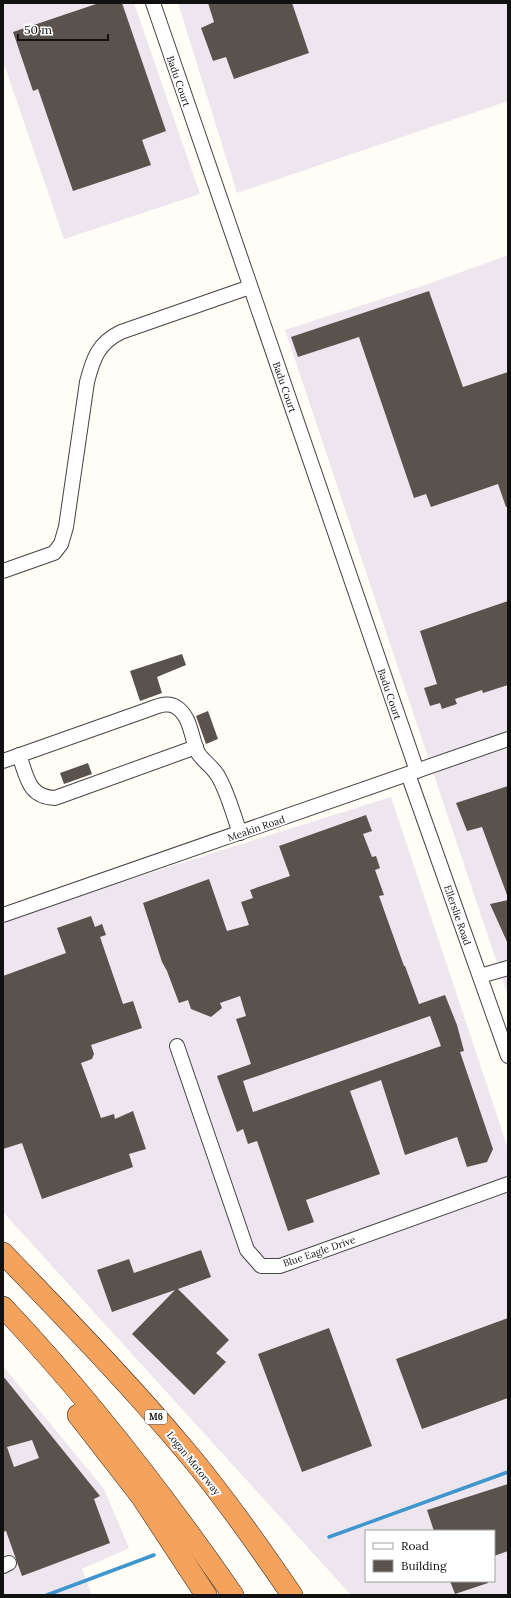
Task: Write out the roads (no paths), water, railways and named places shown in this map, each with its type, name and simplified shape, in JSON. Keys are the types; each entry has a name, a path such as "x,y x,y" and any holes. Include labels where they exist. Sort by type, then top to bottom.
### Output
{"highway":[{"name":"Logan Motorway","path":"3,1253 132,1389 184,1449 229,1506 292,1595"},
{"path":"3,1307 74,1386 132,1457 233,1595"},
{"path":"3,1324 64,1397 137,1491 163,1528 206,1595"}],"street":[{"name":"Badu Court","path":"153,3 250,287 412,773"},
{"path":"3,571 54,553 61,544 66,527 87,382 93,360 100,348 113,336 121,332 250,287"},
{"path":"3,761 166,704 176,707 184,714 199,754 212,768 220,780 240,833"},
{"name":"Meakin Road","path":"3,915 508,739"},
{"path":"19,755 28,780 36,793 46,798 55,798 196,747"},
{"name":"Ellerslie Road","path":"412,773 508,1056"},
{"path":"480,976 508,968"},
{"name":"Blue Eagle Drive","path":"177,1046 246,1250 261,1266 280,1266 508,1184"}],"waterway":[{"path":"329,1537 508,1472"},
{"path":"47,1595 154,1555"}]}
